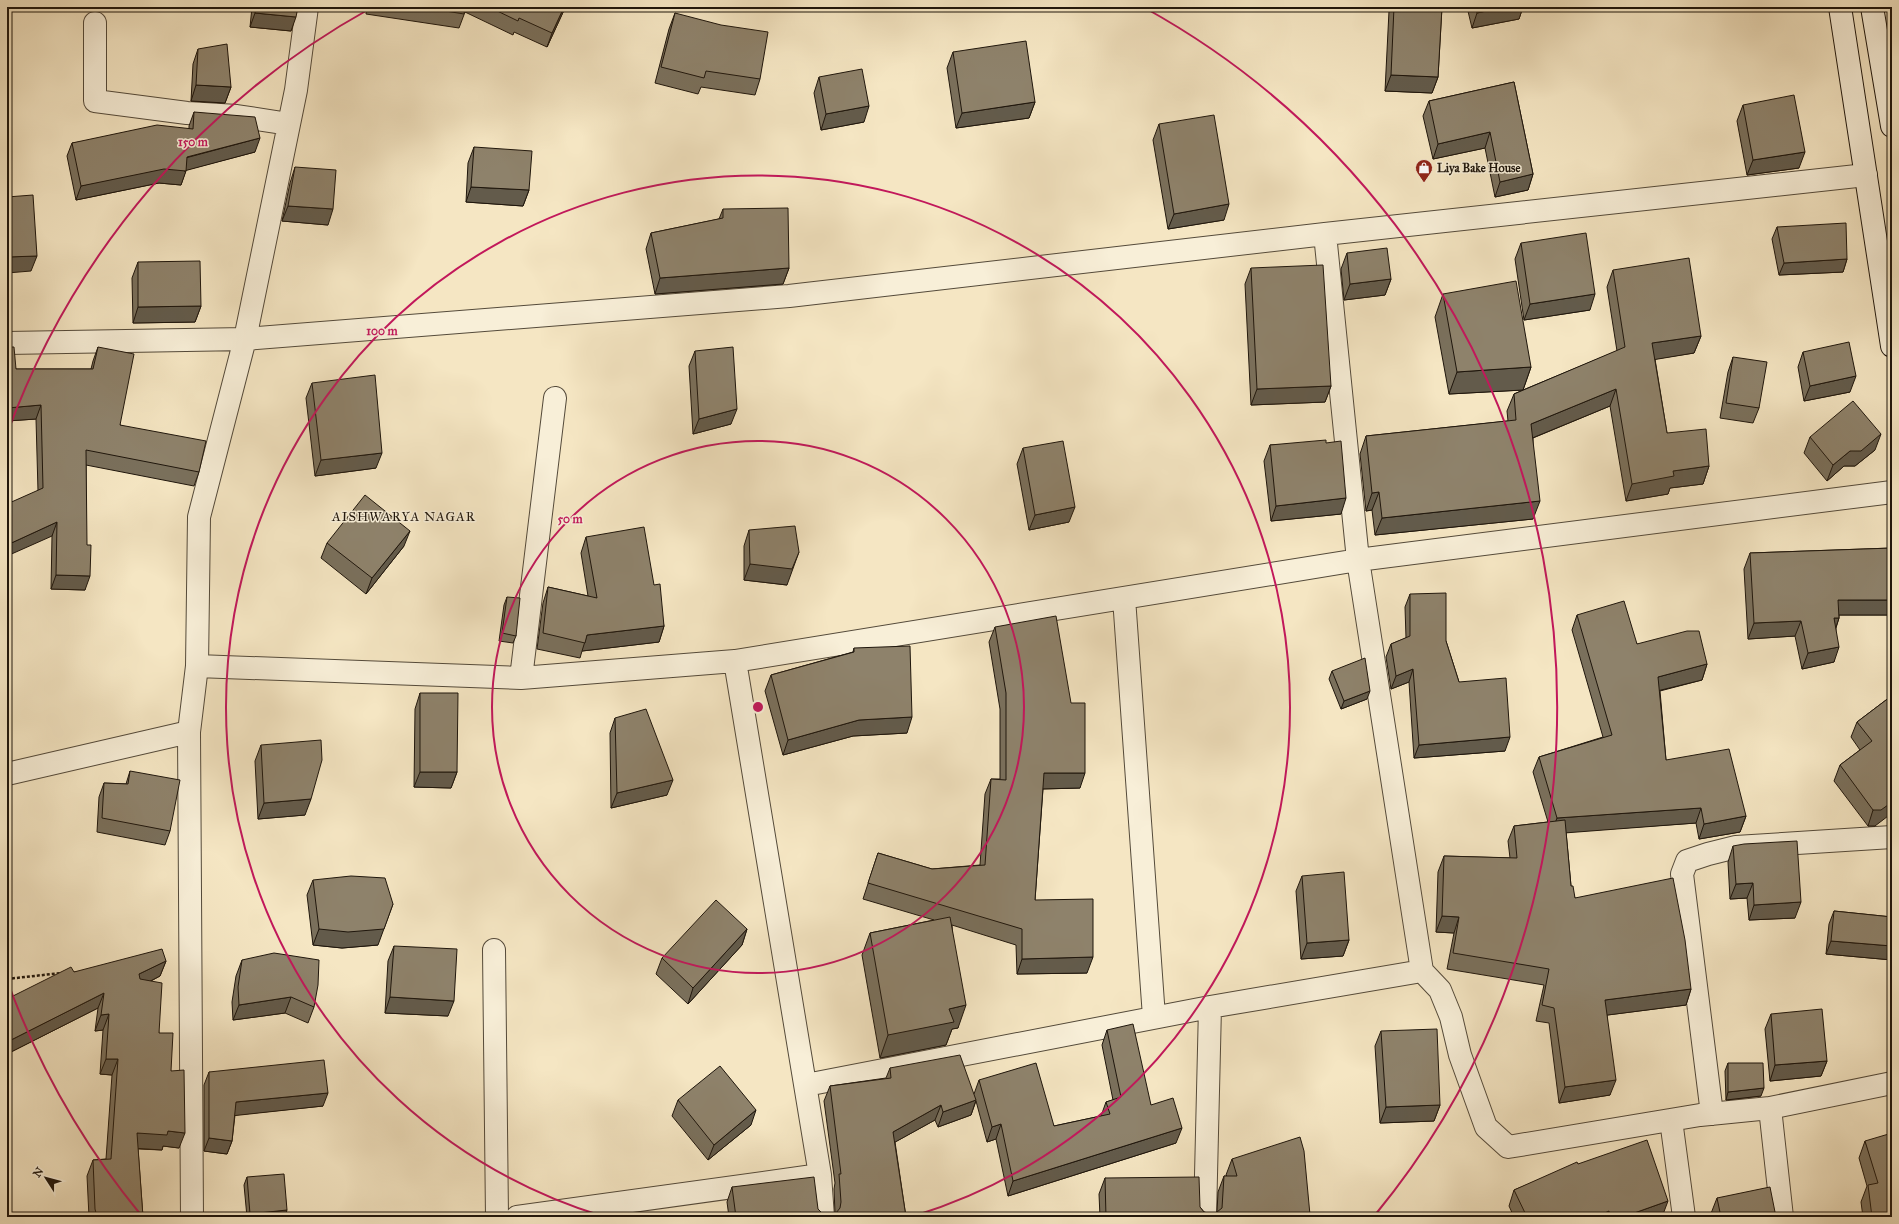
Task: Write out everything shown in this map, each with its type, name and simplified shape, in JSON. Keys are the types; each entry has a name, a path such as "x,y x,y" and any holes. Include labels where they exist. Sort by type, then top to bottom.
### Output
{"street":[{"path":"192,1217 189,732 197,666 199,517 245,339 289,124 307,7"},
{"path":"1840,7 1892,346"},
{"path":"1872,7 1892,126"},
{"path":"95,23 95,101 187,113 237,116 289,124"},
{"path":"7,343 245,339 789,296 1326,234 1866,175"},
{"path":"1326,234 1358,560 1422,971 1440,990 1451,1017 1460,1055 1486,1127 1508,1147 1671,1120 1770,1108 1892,1083"},
{"path":"521,678 555,398"},
{"path":"197,666 521,678 735,661 1358,560 1892,492"},
{"path":"1124,598 1154,1017"},
{"path":"735,661 806,1085 820,1175 823,1217"},
{"path":"7,774 189,732"},
{"path":"1712,1114 1682,874 1687,861 1736,847 1892,837"},
{"path":"494,950 497,1217"},
{"path":"806,1085 1154,1017 1422,971"},
{"path":"1205,1217 1210,1007"},
{"path":"1770,1108 1782,1217"},
{"path":"1671,1120 1684,1217"},
{"path":"517,1217 552,1214 820,1175"}],"path":[{"path":"7,979 68,972"}],"building":[{"path":"256,7 298,7 296,17 255,13"},
{"path":"421,7 465,7 464,14"},
{"path":"489,7 564,7 552,33 519,18 518,21"},
{"path":"1394,7 1442,7 1438,77 1391,75"},
{"path":"1476,7 1505,7 1477,13"},
{"path":"675,13 721,25 768,32 760,79 706,71 704,78 661,67"},
{"path":"1026,41 1035,102 962,113 953,52"},
{"path":"227,44 231,87 196,85 198,49"},
{"path":"862,69 869,106 826,114 819,77"},
{"path":"1514,82 1533,174 1500,182 1490,132 1438,144 1429,101"},
{"path":"1794,95 1805,152 1753,160 1743,105"},
{"path":"194,112 255,117 260,138 187,157 186,171 164,169 81,186 72,143 157,125 193,129"},
{"path":"1214,115 1229,204 1174,214 1159,124"},
{"path":"474,147 532,151 529,190 471,187"},
{"path":"295,167 336,170 333,209 288,206"},
{"path":"33,195 37,256 7,257 7,197"},
{"path":"788,208 789,268 660,278 651,233 723,218 723,209"},
{"path":"1846,223 1847,259 1784,263 1777,227"},
{"path":"1586,233 1595,294 1530,304 1521,243"},
{"path":"1387,248 1391,279 1350,284 1347,253"},
{"path":"1689,258 1701,336 1652,343 1667,433 1706,429 1709,466 1673,471 1674,476 1632,484 1616,389 1531,424 1540,501 1382,518 1379,492 1372,493 1366,436 1516,420 1514,394 1625,347 1613,270"},
{"path":"200,261 201,306 138,307 138,262"},
{"path":"1323,265 1331,386 1257,389 1251,268"},
{"path":"1516,281 1531,367 1457,372 1443,294"},
{"path":"1849,342 1856,376 1810,386 1803,352"},
{"path":"7,347 14,347 16,369 93,369 98,347 134,354 120,425 206,441 199,472 86,450 87,545 91,545 90,576 56,575 57,522 7,545 7,504 43,488 41,405 7,408"},
{"path":"733,347 737,409 699,419 695,351"},
{"path":"1733,357 1767,362 1759,408 1726,403"},
{"path":"375,375 382,453 321,460 312,383"},
{"path":"1853,401 1881,434 1861,451 1850,451 1833,465 1810,437"},
{"path":"1326,440 1326,443 1341,441 1346,498 1276,506 1270,445"},
{"path":"1063,441 1075,507 1035,515 1023,448"},
{"path":"365,495 410,531 372,578 327,543"},
{"path":"795,526 799,552 792,569 750,564 749,530"},
{"path":"644,527 654,585 660,584 664,626 587,635 585,643 543,633 548,587 597,598 586,537"},
{"path":"1892,548 1892,600 1838,600 1839,618 1834,618 1839,647 1808,653 1801,621 1754,623 1750,553"},
{"path":"1446,593 1446,641 1459,682 1506,678 1510,737 1419,745 1413,669 1396,676 1391,644 1410,636 1410,594"},
{"path":"507,597 520,598 516,636 502,633"},
{"path":"1624,601 1637,644 1687,631 1699,631 1707,664 1658,677 1666,760 1729,749 1746,816 1704,824 1701,808 1557,818 1539,757 1612,735 1577,615"},
{"path":"1056,616 1071,703 1085,703 1085,773 1044,773 1035,900 1093,899 1093,957 1022,959 1022,929 868,883 878,853 932,869 985,865 991,779 1006,780 1006,693 995,627"},
{"path":"910,646 912,717 859,720 788,740 771,675 854,652 854,648"},
{"path":"1365,658 1370,691 1344,701 1332,671"},
{"path":"420,693 458,693 457,772 420,772"},
{"path":"1890,697 1892,700 1892,802 1881,810 1873,810 1840,765 1872,741 1857,722"},
{"path":"646,709 673,780 617,793 615,718"},
{"path":"321,740 322,760 311,799 264,803 261,745"},
{"path":"130,771 180,780 170,831 102,818 104,783 128,784"},
{"path":"1565,820 1571,886 1573,886 1575,898 1673,878 1685,940 1691,989 1605,1000 1616,1080 1565,1087 1554,1008 1542,1005 1549,969 1453,953 1459,917 1442,916 1444,856 1517,858 1514,826"},
{"path":"1797,841 1801,902 1754,905 1753,883 1736,884 1733,846"},
{"path":"1344,872 1349,940 1307,943 1302,876"},
{"path":"351,876 385,878 393,904 384,929 348,932 319,929 313,880"},
{"path":"716,900 747,929 693,988 662,958"},
{"path":"1834,911 1892,917 1892,946 1831,941"},
{"path":"950,917 966,1005 949,1009 954,1022 888,1035 870,933"},
{"path":"394,946 457,949 454,1001 390,997"},
{"path":"162,949 166,961 139,974 140,979 162,983 159,1033 173,1033 171,1071 184,1070 185,1133 168,1131 167,1135 137,1133 143,1217 97,1217 95,1209 93,1160 111,1159 118,1059 106,1059 109,1014 101,1015 104,993 11,1040 7,1032 7,999 71,967 74,972"},
{"path":"274,953 319,960 318,985 314,1007 291,997 239,1005 238,987 242,960"},
{"path":"1822,1009 1827,1061 1775,1065 1771,1014"},
{"path":"1133,1024 1151,1105 1173,1098 1182,1128 1013,1181 1001,1124 992,1127 979,1080 1036,1063 1054,1126 1110,1114 1106,1102 1121,1097 1107,1030"},
{"path":"1437,1029 1440,1105 1386,1107 1381,1031"},
{"path":"960,1055 976,1100 943,1112 941,1105 893,1132 906,1217 736,1217 732,1187 814,1177 818,1209 823,1214 830,1215 836,1213 840,1208 841,1202 839,1174 841,1174 830,1086 891,1078 890,1068"},
{"path":"324,1060 328,1093 236,1102 232,1141 209,1138 209,1072"},
{"path":"1728,1063 1763,1063 1764,1088 1728,1092"},
{"path":"720,1066 756,1110 714,1145 678,1100"},
{"path":"1892,1133 1892,1217 1872,1217 1868,1185 1878,1183 1865,1141"},
{"path":"1300,1137 1304,1151 1310,1215 1296,1217 1106,1217 1105,1178 1199,1177 1200,1207 1204,1212 1211,1214 1217,1212 1222,1208 1224,1176 1237,1176 1232,1159"},
{"path":"1647,1140 1668,1201 1623,1217 1610,1217 1609,1211 1596,1217 1527,1217 1514,1190 1577,1162 1578,1164"},
{"path":"284,1174 287,1210 250,1214 247,1177"},
{"path":"1770,1187 1776,1217 1721,1217 1717,1198"}],"place":[{"name":"Liya Bake House","path":"1424,183"}],"district":[{"name":"AISHWARYA NAGAR","path":"404,516"}]}
